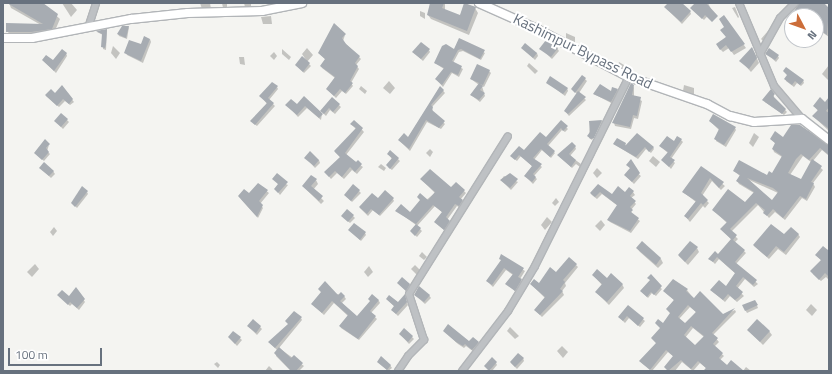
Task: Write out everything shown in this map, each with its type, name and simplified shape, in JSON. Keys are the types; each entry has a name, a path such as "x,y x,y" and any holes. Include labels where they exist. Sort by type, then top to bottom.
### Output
{"main road":[{"path":"3,38 32,38 89,25 188,13 262,11 302,3"},
{"name":"Kashimpur Bypass Road","path":"479,3 537,29 629,77 706,104 737,119 761,122 802,119"},
{"path":"802,119 829,140"}],"street":[{"path":"89,25 96,3"},
{"path":"739,3 774,86 802,119"},
{"path":"760,54 780,18 795,3"},
{"path":"462,371 508,310 535,266 629,77"},
{"path":"398,371 408,356 424,340 409,294 508,136"}],"building":[{"path":"7,3 43,3 58,14 52,29 31,32 6,32 6,23 43,24"},
{"path":"430,3 444,3 442,8 460,15 464,3 476,7 467,31 427,15"},
{"path":"668,3 682,3 691,11 681,22 664,7"},
{"path":"695,3 706,3 718,16 712,22 705,15 702,19 690,8"},
{"path":"799,3 824,3 829,8 827,35 824,33 824,8 796,8"},
{"path":"724,15 745,44 731,52 726,45 720,50 716,44 726,37 720,30 724,27 719,19"},
{"path":"334,23 346,34 342,38 346,44 360,56 355,63 358,66 350,81 353,83 345,93 340,89 334,96 326,89 335,77 320,66 325,59 318,53"},
{"path":"122,26 129,26 126,38 117,34"},
{"path":"107,29 105,48 101,47 102,34 96,31"},
{"path":"144,36 150,39 141,61 124,53 129,40 141,44"},
{"path":"459,38 485,50 480,59 461,49 458,50 452,61 462,66 458,75 451,72 442,85 435,79 444,68 434,63 442,46 446,44 454,49"},
{"path":"546,40 558,48 551,57 539,49"},
{"path":"421,42 430,49 421,59 412,52"},
{"path":"525,43 537,53 533,58 521,48"},
{"path":"752,47 757,58 749,69 739,61"},
{"path":"769,48 779,55 775,60 765,54"},
{"path":"62,49 67,53 54,71 42,60 46,55 53,60"},
{"path":"302,56 310,63 303,72 295,65"},
{"path":"477,64 490,70 483,85 480,84 483,86 480,90 485,93 479,100 470,95 479,83 470,79"},
{"path":"786,67 804,80 800,85 795,81 792,85 784,79 787,75 783,71"},
{"path":"582,75 586,78 575,93 571,89"},
{"path":"550,76 568,88 563,94 546,83"},
{"path":"272,82 278,86 268,98 274,103 255,125 250,121 267,103 259,96"},
{"path":"631,83 634,85 632,95 641,97 637,116 633,115 630,127 612,123"},
{"path":"600,84 611,91 612,87 618,89 611,102 593,94"},
{"path":"62,85 73,99 69,104 63,99 57,106 45,95 51,89 55,93"},
{"path":"440,86 444,90 431,105 433,107 432,110 445,121 439,128 426,120 409,149 398,140 404,133 408,137"},
{"path":"771,89 775,94 773,96 786,109 782,114 762,100"},
{"path":"578,91 586,97 568,114 564,111"},
{"path":"304,96 323,114 319,118 305,106 297,115 285,105 291,99 297,104"},
{"path":"332,97 340,104 333,112 329,108 324,114 320,111"},
{"path":"820,97 825,102 829,97 829,107 826,111 829,113 829,129 812,116 818,110 813,106"},
{"path":"61,113 68,119 61,127 54,121"},
{"path":"713,114 736,127 724,145 714,139 719,129 709,121"},
{"path":"354,120 363,128 345,153 356,162 358,160 362,164 355,172 350,167 342,177 335,171 329,177 324,172 340,157 334,151 356,128 350,124"},
{"path":"561,120 568,126 563,131 561,128 547,144 555,151 550,157 541,149 533,158 542,164 533,174 536,177 532,182 524,176 532,166 519,155 515,160 510,156 519,146 524,150 540,132 546,137"},
{"path":"602,120 594,138 591,139 587,136 590,132 589,121"},
{"path":"791,125 800,125 829,145 829,155 820,148 809,160 801,154 796,159 788,173 801,179 812,159 822,166 811,182 814,183 806,199 800,196 783,218 773,209 767,216 763,213 765,210 756,203 730,229 737,235 733,240 745,250 735,262 757,280 753,285 743,277 736,286 743,292 739,297 735,300 728,294 723,300 710,290 719,280 726,286 735,273 717,257 713,262 708,259 715,251 718,254 731,239 720,229 727,222 712,210 728,189 745,202 754,192 736,181 740,175 733,171 739,160 767,175 769,171 772,173 782,156 772,149 775,143 770,139 775,131 783,137","holes":["747,178 773,188 778,192 772,200"]},
{"path":"637,133 654,147 649,152 645,147 636,157 613,144 617,138 626,143 625,146"},
{"path":"667,136 674,141 677,136 682,139 670,157 675,160 669,167 661,160 668,152 659,146"},
{"path":"45,139 50,144 46,148 49,152 42,160 34,153"},
{"path":"572,142 576,146 569,154 576,160 571,167 557,155"},
{"path":"390,150 399,158 390,169 386,165 392,158 387,154"},
{"path":"310,151 319,160 314,166 304,158"},
{"path":"631,159 640,173 632,182 624,175 630,168 626,165"},
{"path":"44,162 54,171 49,176 39,168"},
{"path":"701,166 724,182 719,188 710,178 701,193 708,200 703,205 701,203 688,219 684,216 696,201 682,192"},
{"path":"430,169 451,187 456,182 465,190 459,197 463,200 459,206 455,204 446,217 450,221 444,230 434,222 442,212 433,205 416,224 395,211 401,204 410,212 420,200 417,197 420,193 428,200 435,192 420,179"},
{"path":"277,173 288,182 278,193 274,189 278,184 272,179"},
{"path":"510,173 518,179 510,188 500,180"},
{"path":"311,175 317,179 311,186 323,196 319,201 302,186"},
{"path":"258,183 268,190 259,201 263,205 257,217 238,196 244,189 249,193"},
{"path":"353,184 360,190 351,201 344,195"},
{"path":"598,184 612,194 618,186 625,192 629,187 634,191 630,196 636,201 630,207 633,210 631,212 639,218 630,231 607,220 617,205 600,192 595,197 590,193"},
{"path":"82,186 88,191 75,207 71,203"},
{"path":"385,190 394,198 379,215 371,209 367,214 359,207 372,193 378,198"},
{"path":"347,209 354,215 348,222 341,216"},
{"path":"354,223 366,232 360,240 348,230"},
{"path":"416,224 421,228 415,236 410,231"},
{"path":"771,224 784,234 791,227 799,234 784,252 776,246 767,257 753,245"},
{"path":"642,241 661,258 656,265 636,248"},
{"path":"690,241 698,247 685,262 678,255"},
{"path":"823,246 829,251 829,277 825,273 819,280 810,271 821,260 815,255"},
{"path":"501,254 524,268 518,277 522,279 515,291 505,284 513,274 504,268 492,285 486,281 501,260 499,259"},
{"path":"569,257 577,264 563,280 565,282 560,289 563,291 540,315 534,310 545,297 530,284 534,279 539,283 550,267 556,272"},
{"path":"597,269 607,278 611,273 623,284 607,302 595,292 602,284 592,275"},
{"path":"651,274 662,286 654,295 651,292 647,297 640,291 650,280 647,278"},
{"path":"402,277 410,284 406,291 397,283"},
{"path":"673,279 688,289 686,291 694,298 700,291 723,314 735,308 712,333 718,338 713,344 723,353 719,358 727,365 731,360 744,371 703,371 706,368 698,361 691,369 681,360 668,371 664,367 673,356 666,350 650,370 639,361 656,343 651,338 660,328 655,323 658,319 663,323 670,313 666,309 674,300 663,291","holes":["688,305 696,312 685,323 678,317","691,326 704,336 695,345 684,335"]},
{"path":"325,281 338,295 341,292 345,296 340,301 357,316 370,301 368,299 372,294 379,300 370,311 376,316 358,339 339,326 348,315 332,301 322,313 311,304 321,292 318,289"},
{"path":"419,286 430,295 424,302 414,295"},
{"path":"76,287 85,299 77,308 70,302 68,305 57,295 62,290 69,296"},
{"path":"405,294 407,302 396,314 391,310 394,306 386,299 389,295 398,302"},
{"path":"755,300 758,305 745,311 742,305"},
{"path":"628,305 644,318 638,326 627,316 623,321 618,317"},
{"path":"294,311 302,317 275,348 268,342 288,324 285,321"},
{"path":"253,319 261,326 256,333 247,326"},
{"path":"757,319 770,331 760,342 747,330"},
{"path":"448,324 469,341 473,337 479,342 472,350 465,344 463,346 456,342 443,331"},
{"path":"404,328 413,336 408,342 399,334"},
{"path":"233,331 241,337 235,344 228,337"},
{"path":"279,347 291,358 294,355 303,363 296,371 291,371 274,353"},
{"path":"518,353 524,358 515,367 510,362"},
{"path":"381,356 391,365 387,370 377,362"},
{"path":"492,357 497,362 489,371 484,366"}]}
